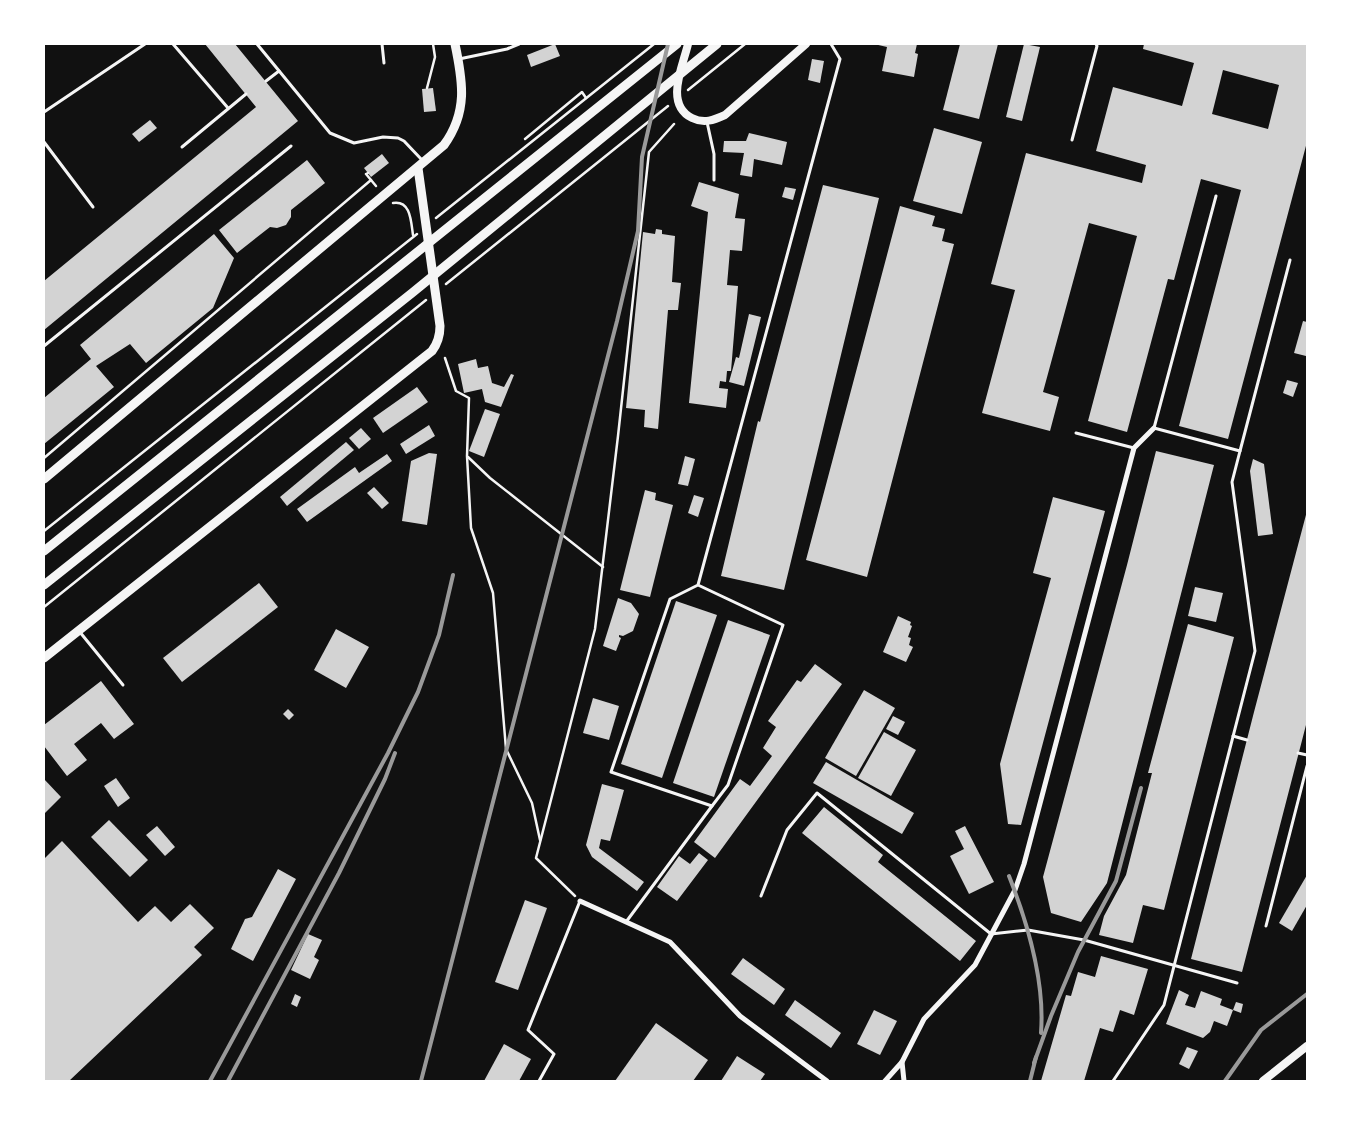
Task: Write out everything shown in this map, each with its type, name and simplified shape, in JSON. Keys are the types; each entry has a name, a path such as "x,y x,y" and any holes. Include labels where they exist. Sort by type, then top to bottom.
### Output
{"main road":[{"path":"44,479 444,145 457,124 461,108 462,94 455,44"},
{"path":"44,551 676,44"},
{"path":"44,585 412,293 717,44"},
{"path":"44,658 432,351 438,340 440,326 421,166"}],"street":[{"path":"688,44 677,89 677,100 679,108 685,114 695,120 707,121 725,115 806,44"},
{"path":"885,1081 902,1062 924,1019 975,965 1014,890 1024,864 1134,448 1154,428"},
{"path":"580,901 670,942 740,1016 826,1081"},
{"path":"1263,1081 1307,1046"},
{"path":"902,1062 904,1081"}],"lane":[{"path":"44,112 145,44"},
{"path":"173,44 228,108"},
{"path":"257,44 330,133 354,143 384,137 398,138 404,141 421,166"},
{"path":"382,44 384,63"},
{"path":"458,59 507,49 519,44"},
{"path":"712,806 611,772 670,599 698,585 840,59 831,44"},
{"path":"1072,140 1096,44"},
{"path":"266,81 279,71"},
{"path":"182,147 246,94"},
{"path":"707,121 714,154 714,180"},
{"path":"44,142 93,207"},
{"path":"44,346 291,146"},
{"path":"1216,196 1154,428 1240,451"},
{"path":"1113,1081 1164,1005 1255,651 1232,482 1290,260"},
{"path":"1076,434 1134,448"},
{"path":"626,922 728,785 784,625 698,585"},
{"path":"78,631 123,685"},
{"path":"1233,736 1247,740"},
{"path":"1298,753 1307,755"},
{"path":"1266,926 1307,766"},
{"path":"762,896 787,830 817,793 991,934 1028,930 1084,940 1237,982"},
{"path":"539,1081 554,1054 528,1030 580,901"}],"path":[{"path":"427,88 435,58 433,44"},
{"path":"431,222 654,44"},
{"path":"683,94 745,44"},
{"path":"524,139 582,92 586,98"},
{"path":"442,287 668,106"},
{"path":"580,901 536,858 595,629 649,152 674,124"},
{"path":"368,172 366,174 391,204 396,202 406,206 410,213 414,241"},
{"path":"44,458 371,180"},
{"path":"44,531 424,228"},
{"path":"44,607 426,298 426,307"},
{"path":"445,358 456,391 469,398 467,456 471,528 493,592 506,749 532,803 540,841"},
{"path":"467,456 490,478 603,566"}],"building":[{"path":"205,44 235,44 298,121 44,330 44,281 256,107"},
{"path":"555,44 560,56 531,67 527,55"},
{"path":"874,44 917,44 915,53 918,54 914,77 882,71 887,47"},
{"path":"960,44 998,44 979,119 943,110"},
{"path":"1024,44 1040,47 1022,121 1006,117"},
{"path":"1144,44 1307,44 1307,142 1228,439 1179,426 1241,190 1201,179 1174,280 1168,279 1127,432 1088,421 1137,236 1089,223 1043,392 1059,397 1050,431 982,413 1015,290 991,284 1026,153 1142,183 1146,165 1096,151 1113,87 1182,106 1194,63 1143,49","holes":["1223,70 1279,85 1268,129 1212,114"]},
{"path":"812,59 824,61 820,83 808,80"},
{"path":"433,88 436,111 424,112 422,89"},
{"path":"150,120 157,128 139,142 132,134"},
{"path":"934,128 982,142 962,214 913,201"},
{"path":"749,133 787,142 782,165 754,159 752,177 740,175 744,153 723,152 724,141 746,141"},
{"path":"382,154 389,163 371,177 364,168"},
{"path":"307,160 325,183 291,210 291,217 286,225 277,228 270,227 237,253 219,230"},
{"path":"699,182 739,194 735,218 745,219 742,251 730,250 727,285 738,286 731,371 727,371 726,382 720,381 719,388 728,389 726,408 689,403 708,212 691,206"},
{"path":"823,185 879,198 784,590 721,576 758,421 760,422"},
{"path":"785,187 796,189 793,200 782,197"},
{"path":"900,206 935,216 932,226 945,229 942,241 954,244 867,577 806,560"},
{"path":"656,229 662,230 662,234 675,236 672,282 681,283 678,310 668,310 658,429 644,427 645,410 626,408 643,232 655,234"},
{"path":"214,234 234,258 213,308 146,363 130,344 96,366 114,387 44,444 44,398 91,359 80,345"},
{"path":"749,314 761,317 744,386 729,382 736,357 739,358"},
{"path":"1303,321 1307,322 1306,356 1294,353"},
{"path":"476,359 478,368 488,366 492,383 504,387 511,374 514,375 501,407 485,402 482,389 464,393 458,364"},
{"path":"1287,380 1298,383 1293,397 1283,393"},
{"path":"417,387 428,402 383,433 373,418"},
{"path":"485,409 500,414 484,457 469,451"},
{"path":"429,425 435,436 406,454 400,444"},
{"path":"361,428 371,439 359,449 349,438"},
{"path":"346,442 354,450 287,506 280,497"},
{"path":"1156,451 1214,465 1107,883 1081,922 1051,913 1043,877"},
{"path":"429,453 437,454 427,525 402,521 411,461"},
{"path":"387,454 392,461 307,522 297,509 355,467 359,473"},
{"path":"685,456 695,459 688,486 678,484"},
{"path":"1253,459 1264,464 1273,534 1258,536 1250,471"},
{"path":"374,487 389,503 382,509 367,493"},
{"path":"645,490 656,493 655,500 673,505 650,597 620,590"},
{"path":"694,495 704,498 698,517 688,513"},
{"path":"1053,497 1105,511 1021,825 1008,824 1000,764 1051,578 1033,573"},
{"path":"1307,511 1307,726 1242,972 1191,959"},
{"path":"259,583 278,607 182,682 163,658"},
{"path":"1195,587 1223,593 1216,622 1188,616"},
{"path":"618,598 631,603 639,614 633,631 623,636 619,635 621,638 616,651 603,646"},
{"path":"676,601 717,615 662,778 621,764"},
{"path":"898,616 911,622 910,625 912,626 908,637 911,638 909,645 913,647 906,662 883,652"},
{"path":"728,620 770,635 714,797 673,783"},
{"path":"1188,624 1234,637 1164,910 1143,905 1133,943 1099,935 1104,916 1126,875 1152,773 1148,773"},
{"path":"336,629 369,647 346,688 314,670"},
{"path":"815,664 842,684 715,858 694,842 740,779 750,786 772,756 763,748 776,727 768,721 797,680 801,682"},
{"path":"101,681 134,724 114,739 101,723 74,744 87,760 67,776 44,746 44,725"},
{"path":"864,690 895,708 856,776 825,758"},
{"path":"593,698 619,706 609,740 583,733"},
{"path":"288,709 294,715 289,720 283,714"},
{"path":"893,716 905,722 898,735 886,729"},
{"path":"884,732 916,750 891,796 858,778"},
{"path":"826,762 914,813 902,834 813,783"},
{"path":"116,778 130,798 118,807 104,786"},
{"path":"44,779 61,797 44,814"},
{"path":"602,784 624,790 610,841 601,839 599,848 644,882 637,891 592,857 586,845"},
{"path":"824,807 883,855 878,862 976,941 960,961 802,833"},
{"path":"109,820 148,860 130,877 91,837"},
{"path":"157,826 175,847 165,856 146,835"},
{"path":"965,826 994,882 969,894 950,856 964,849 955,831"},
{"path":"62,841 138,922 155,906 171,922 190,904 214,928 194,947 202,955 69,1081 44,1081 44,859"},
{"path":"699,853 708,860 677,901 657,887 679,856 690,864"},
{"path":"278,869 296,879 253,961 231,949 245,919 252,917"},
{"path":"1307,875 1307,905 1292,931 1279,923"},
{"path":"525,900 547,908 518,990 495,982"},
{"path":"308,934 322,940 314,957 319,960 310,979 291,970"},
{"path":"1101,956 1148,969 1134,1015 1120,1010 1113,1032 1100,1028 1084,1081 1041,1081 1066,995 1071,996 1078,972 1095,977"},
{"path":"743,958 785,989 774,1005 731,974"},
{"path":"1179,990 1189,995 1185,1005 1195,1008 1201,991 1222,999 1220,1005 1233,1010 1227,1026 1214,1021 1210,1032 1203,1038 1166,1024"},
{"path":"295,994 301,997 297,1007 291,1004"},
{"path":"795,1000 841,1033 831,1048 785,1015"},
{"path":"1236,1002 1243,1004 1241,1013 1233,1010"},
{"path":"874,1010 897,1021 880,1055 857,1044"},
{"path":"656,1023 708,1060 693,1081 615,1081"},
{"path":"504,1044 531,1059 519,1081 484,1081"},
{"path":"1187,1047 1198,1051 1189,1069 1179,1064"},
{"path":"737,1056 765,1074 760,1081 721,1081"}],"railway":[{"path":"421,1081 617,321 638,231 642,157 668,44"},
{"path":"210,1081 388,753 418,692 439,635 453,575"},
{"path":"228,1081 339,873 385,779 395,753"},
{"path":"1034,1063 1051,1016 1078,952 1116,881 1141,788"},
{"path":"1009,876 1023,913 1034,953 1042,1013 1041,1033"},
{"path":"1225,1081 1261,1030 1307,994"},
{"path":"1030,1081 1036,1057"}]}
